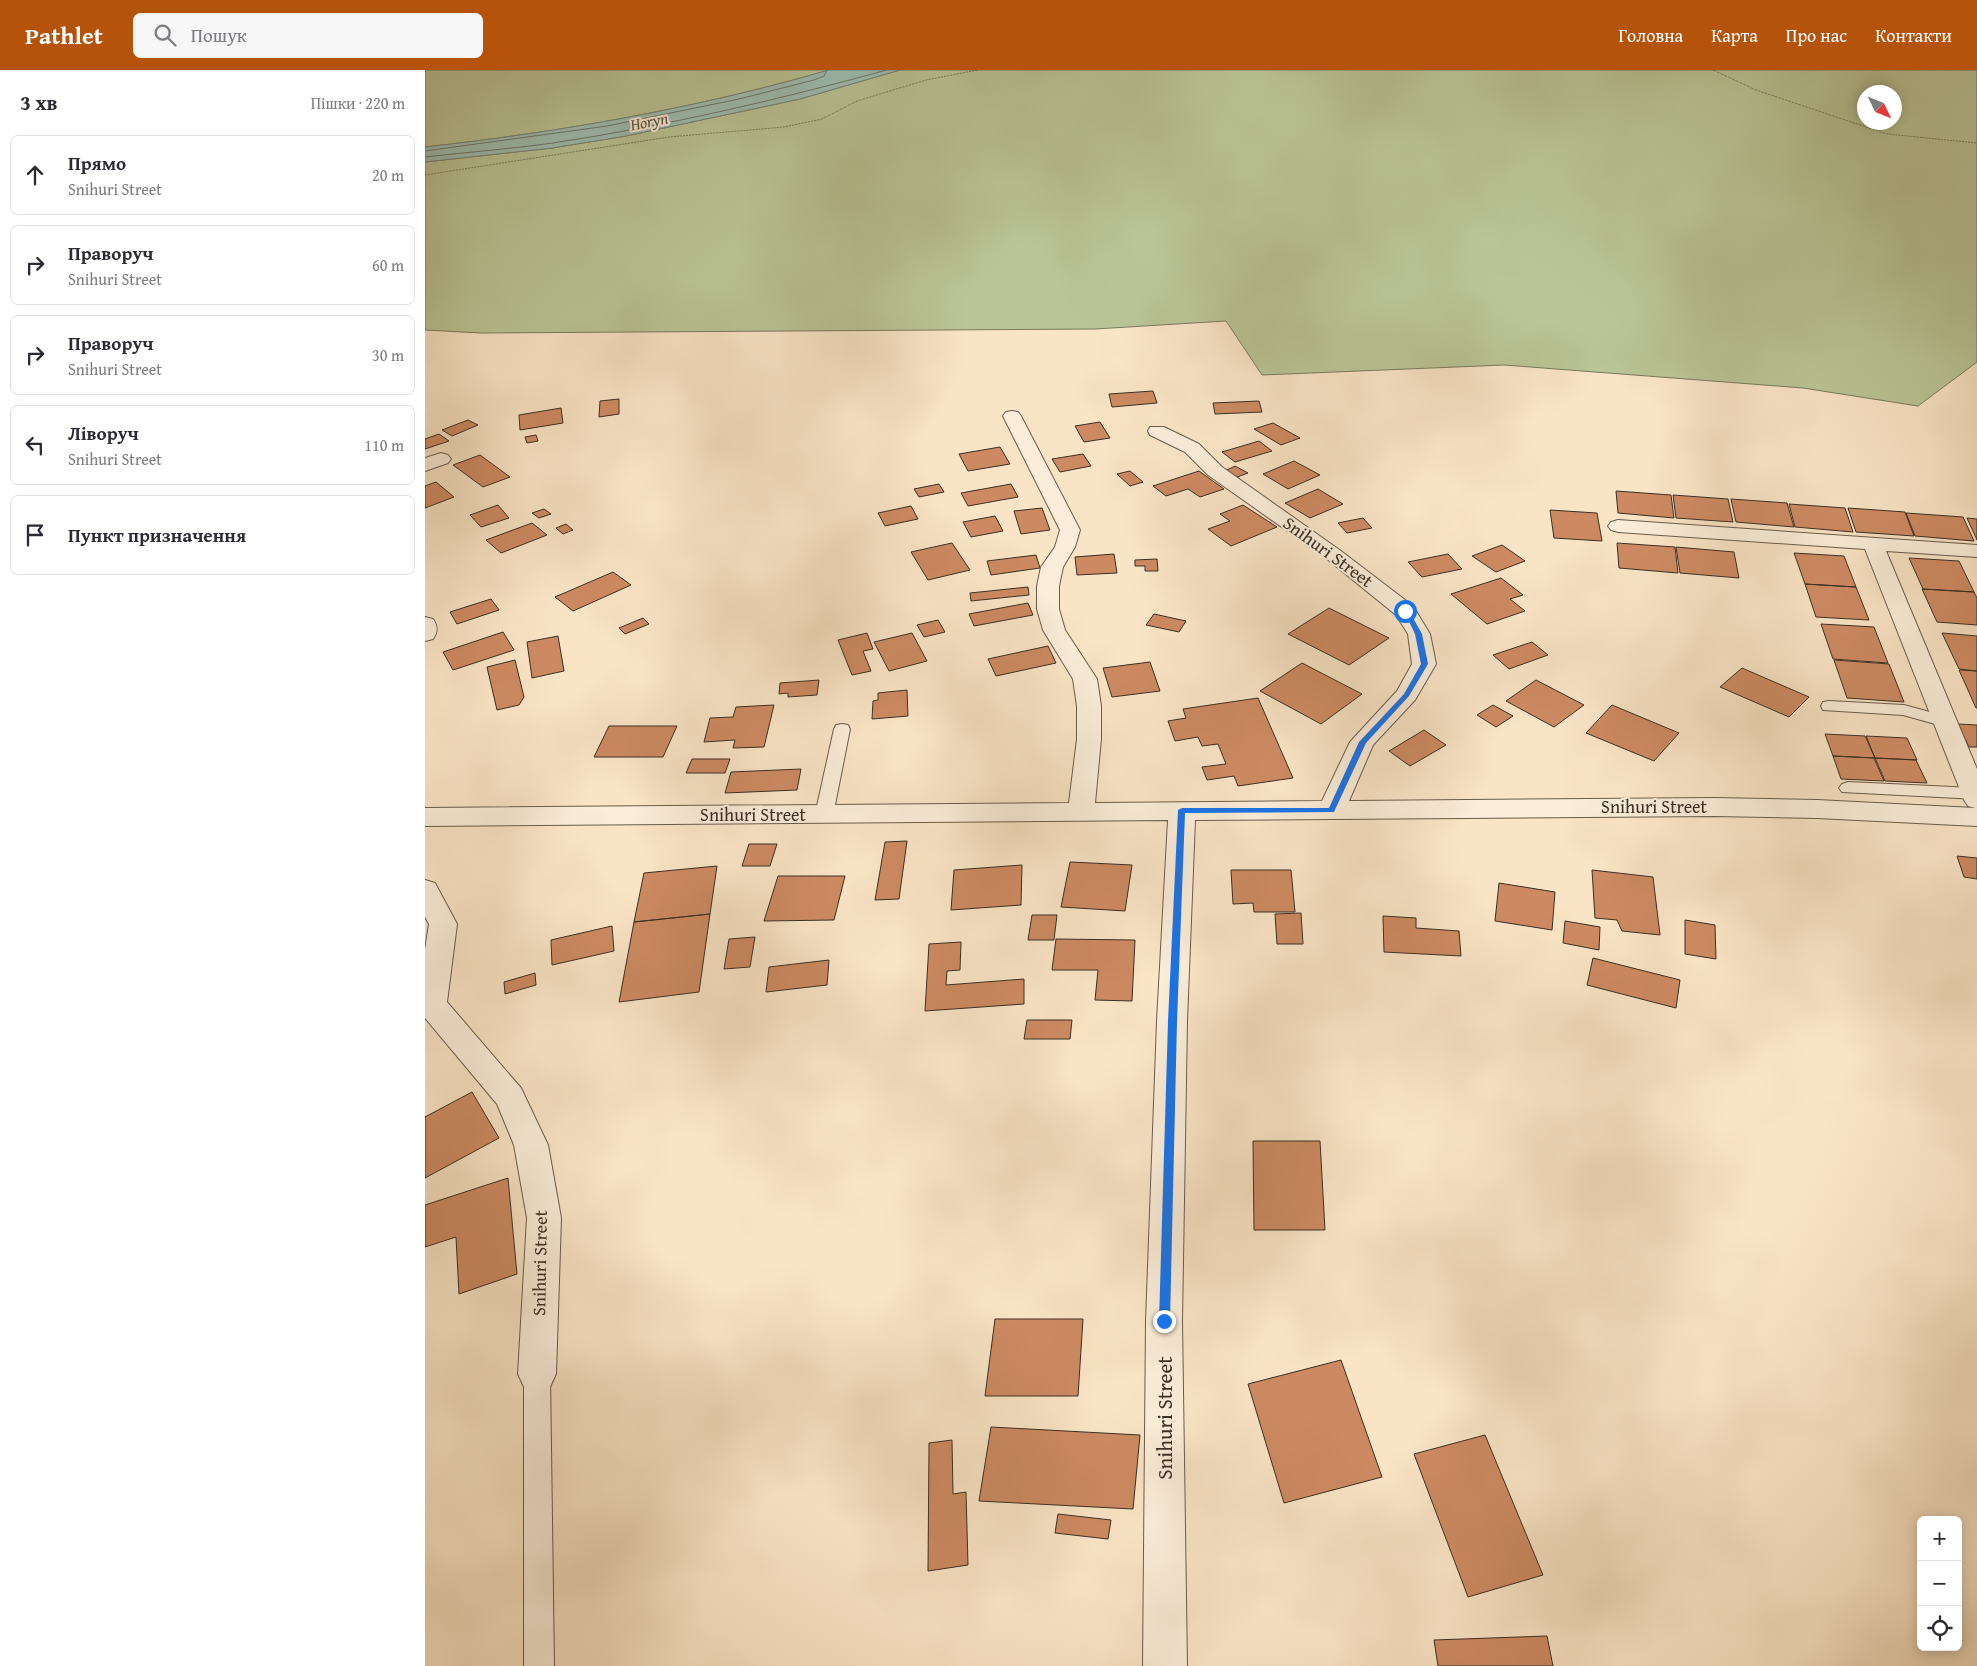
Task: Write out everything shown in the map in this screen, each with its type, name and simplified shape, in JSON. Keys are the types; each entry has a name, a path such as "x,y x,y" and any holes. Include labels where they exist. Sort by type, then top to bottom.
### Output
{"street":[{"path":"1012,416 1070,530 1065,547 1052,567 1048,586 1048,609 1054,630 1085,679 1089,706 1089,739 1081,812"},
{"name":"Snihuri Street","path":"1157,431 1192,448 1215,472 1334,555 1405,611 1419,634 1424,664 1407,695 1362,742 1331,811"},
{"path":"1618,526 1977,551"},
{"path":"1873,544 1946,722 1976,804"},
{"path":"425,624 425,634"},
{"name":"Snihuri Street","path":"425,817 824,815 1182,810 1331,811 1715,807 1827,809 1976,804"},
{"name":"Snihuri Street","path":"1165,1666 1164,1321 1172,1021 1182,810"},
{"name":"Snihuri Street","path":"425,890 443,924 429,1008 510,1097 531,1145 544,1218 537,1374"}],"lane":[{"path":"1829,706 1904,710 1946,722"},
{"path":"824,815 842,729"},
{"path":"1848,788 1976,804"},
{"path":"537,1374 539,1666"}],"path":[{"path":"425,176 461,168 669,136 784,128 822,120 866,98 926,80 978,70"},
{"path":"1713,70 1756,90 1887,134 1977,143"}],"green space":[{"path":"425,70 829,70 730,96 629,117 527,134 425,147"},
{"path":"900,70 1977,70 1977,362 1918,406 1803,388 1504,365 1262,375 1226,321 1095,329 481,333 425,330 425,162 552,148 626,136 800,99"}],"water":[{"name":"Horyn","path":"829,70 900,70 800,99 626,136 552,148 425,162 425,147 527,134 629,117 730,96"}],"building":[{"path":"1153,391 1157,403 1112,407 1109,394"},
{"path":"619,399 619,414 599,417 600,401"},
{"path":"1259,401 1262,412 1215,414 1213,403"},
{"path":"561,408 563,423 520,430 519,415"},
{"path":"468,420 478,425 452,436 442,430"},
{"path":"1100,422 1110,438 1084,442 1075,426"},
{"path":"1273,423 1300,438 1281,445 1254,429"},
{"path":"439,434 449,441 425,449 425,439"},
{"path":"536,435 538,441 527,443 525,437"},
{"path":"1259,441 1272,451 1235,462 1222,452"},
{"path":"1000,447 1010,464 968,471 959,454"},
{"path":"1083,454 1091,466 1060,472 1052,459"},
{"path":"480,455 510,477 483,487 453,465"},
{"path":"1294,461 1320,475 1288,489 1263,474"},
{"path":"1235,466 1248,473 1237,477 1225,471"},
{"path":"1130,471 1143,482 1130,486 1117,474"},
{"path":"1199,471 1224,489 1200,497 1188,489 1166,496 1153,486"},
{"path":"436,482 454,497 425,508 425,486"},
{"path":"939,484 944,492 919,497 914,489"},
{"path":"1011,484 1018,497 968,506 961,493"},
{"path":"1318,489 1343,504 1310,518 1285,503"},
{"path":"1616,491 1671,495 1674,518 1618,513"},
{"path":"1673,495 1728,499 1733,522 1676,518"},
{"path":"1731,499 1787,503 1794,527 1736,522"},
{"path":"1789,504 1845,508 1853,532 1795,527"},
{"path":"498,505 509,518 481,527 470,515"},
{"path":"1243,505 1277,527 1231,546 1208,529 1230,521 1220,514"},
{"path":"911,506 918,519 885,526 878,513"},
{"path":"1042,508 1050,530 1021,534 1014,511"},
{"path":"1848,508 1905,512 1914,536 1856,532"},
{"path":"544,509 551,514 539,518 532,513"},
{"path":"1550,510 1597,513 1602,541 1554,538"},
{"path":"1906,513 1963,517 1974,541 1915,536"},
{"path":"995,516 1003,531 971,537 963,522"},
{"path":"1363,518 1372,528 1347,533 1338,523"},
{"path":"1967,518 1977,519 1977,540"},
{"path":"532,523 547,535 501,553 486,540"},
{"path":"566,524 573,530 563,534 556,528"},
{"path":"952,543 970,570 928,580 911,552"},
{"path":"1617,543 1675,547 1678,573 1619,568"},
{"path":"1502,545 1525,561 1496,572 1472,556"},
{"path":"1676,547 1734,552 1739,578 1680,573"},
{"path":"1794,553 1844,556 1856,587 1805,584"},
{"path":"1114,554 1117,573 1077,575 1075,557"},
{"path":"1448,554 1462,569 1422,577 1408,562"},
{"path":"1036,555 1040,568 991,575 987,561"},
{"path":"1909,558 1959,561 1974,592 1923,589"},
{"path":"1157,559 1158,571 1145,571 1145,566 1135,566 1135,560"},
{"path":"613,572 631,585 573,611 555,597"},
{"path":"1501,578 1523,595 1510,599 1525,611 1487,624 1451,594"},
{"path":"1805,584 1856,587 1869,620 1816,617"},
{"path":"1028,587 1029,595 971,601 970,593"},
{"path":"1922,589 1974,592 1977,598 1977,625 1937,622"},
{"path":"491,599 499,610 457,624 450,612"},
{"path":"1028,603 1033,615 974,626 969,614"},
{"path":"1329,608 1389,638 1349,665 1288,634"},
{"path":"1154,614 1186,621 1179,632 1146,625"},
{"path":"643,618 649,624 625,634 619,628"},
{"path":"938,620 945,632 924,637 917,625"},
{"path":"1821,624 1874,627 1888,663 1833,659"},
{"path":"503,632 514,650 453,670 443,652"},
{"path":"867,633 873,649 863,651 871,671 852,675 838,640"},
{"path":"912,633 927,661 889,671 874,642"},
{"path":"1942,633 1977,636 1977,671 1959,669"},
{"path":"558,636 564,671 532,678 527,642"},
{"path":"1532,642 1548,655 1509,669 1493,655"},
{"path":"1048,646 1056,663 996,676 988,659"},
{"path":"515,660 524,697 519,705 497,710 487,667"},
{"path":"1834,660 1889,664 1904,702 1847,698"},
{"path":"1150,662 1160,691 1112,697 1103,668"},
{"path":"1302,663 1362,694 1321,724 1260,691"},
{"path":"1742,668 1809,697 1789,717 1720,687"},
{"path":"1959,670 1977,671 1977,708 1976,708"},
{"path":"819,680 817,695 788,697 788,693 779,694 780,683"},
{"path":"1536,680 1584,705 1554,727 1506,701"},
{"path":"907,690 908,716 872,719 873,701 878,700 878,693"},
{"path":"1258,698 1293,778 1238,786 1234,776 1207,780 1202,767 1226,764 1218,744 1202,746 1198,737 1175,741 1168,721 1186,718 1183,709"},
{"path":"774,705 764,747 733,748 735,740 704,742 710,718 733,717 736,707"},
{"path":"1493,705 1513,716 1496,727 1477,715"},
{"path":"1612,705 1679,733 1654,761 1586,733"},
{"path":"1958,724 1977,725 1977,747 1969,747"},
{"path":"609,726 677,726 663,757 594,757"},
{"path":"1424,730 1446,745 1410,766 1389,751"},
{"path":"1825,734 1865,736 1875,758 1833,756"},
{"path":"1866,736 1907,738 1917,760 1875,758"},
{"path":"1833,756 1874,758 1884,781 1841,779"},
{"path":"1875,758 1916,760 1927,783 1885,781"},
{"path":"692,759 730,759 725,773 686,773"},
{"path":"801,769 797,790 725,793 731,772"},
{"path":"907,841 899,899 875,900 885,842"},
{"path":"749,844 777,844 770,866 742,866"},
{"path":"1957,856 1977,858 1977,879 1964,877"},
{"path":"1070,862 1132,865 1125,911 1061,907"},
{"path":"1022,865 1021,905 951,910 954,870"},
{"path":"717,866 710,914 634,922 644,873"},
{"path":"1231,870 1291,870 1295,912 1254,912 1253,903 1233,904"},
{"path":"1592,870 1653,877 1660,935 1622,931 1617,920 1595,918"},
{"path":"778,876 845,876 834,920 764,921"},
{"path":"1499,883 1555,892 1552,930 1495,921"},
{"path":"1301,913 1303,944 1277,944 1275,914"},
{"path":"710,914 699,992 619,1002 634,922"},
{"path":"1032,915 1057,915 1054,940 1028,940"},
{"path":"1383,916 1416,918 1416,928 1459,931 1461,956 1384,952"},
{"path":"1685,920 1715,925 1716,959 1685,954"},
{"path":"1565,921 1600,927 1599,950 1563,943"},
{"path":"612,926 614,951 552,965 551,940"},
{"path":"755,937 750,967 724,969 729,939"},
{"path":"1056,939 1135,940 1132,1001 1095,1000 1098,970 1052,970"},
{"path":"961,942 960,970 947,971 946,985 1024,979 1024,1004 925,1011 929,944"},
{"path":"1593,958 1680,980 1676,1008 1587,985"},
{"path":"829,960 827,985 766,992 769,967"},
{"path":"535,973 536,985 505,994 504,982"},
{"path":"1027,1020 1072,1020 1070,1039 1024,1039"},
{"path":"472,1092 499,1138 425,1178 425,1117"},
{"path":"1253,1141 1320,1141 1325,1230 1254,1230"},
{"path":"508,1178 517,1274 459,1294 456,1237 425,1247 425,1205"},
{"path":"995,1319 1083,1319 1078,1396 985,1396"},
{"path":"1341,1360 1382,1477 1284,1503 1248,1384"},
{"path":"991,1427 1140,1435 1133,1509 979,1501"},
{"path":"1485,1435 1543,1575 1468,1597 1414,1454"},
{"path":"952,1440 953,1494 966,1492 968,1565 928,1571 929,1443"},
{"path":"1058,1514 1111,1520 1108,1539 1055,1533"},
{"path":"1547,1636 1553,1666 1438,1666 1434,1640"}],"route":[{"path":"1164,1321 1172,1021 1182,810 1331,811 1362,742 1407,695 1424,664 1419,634 1405,611"}]}
